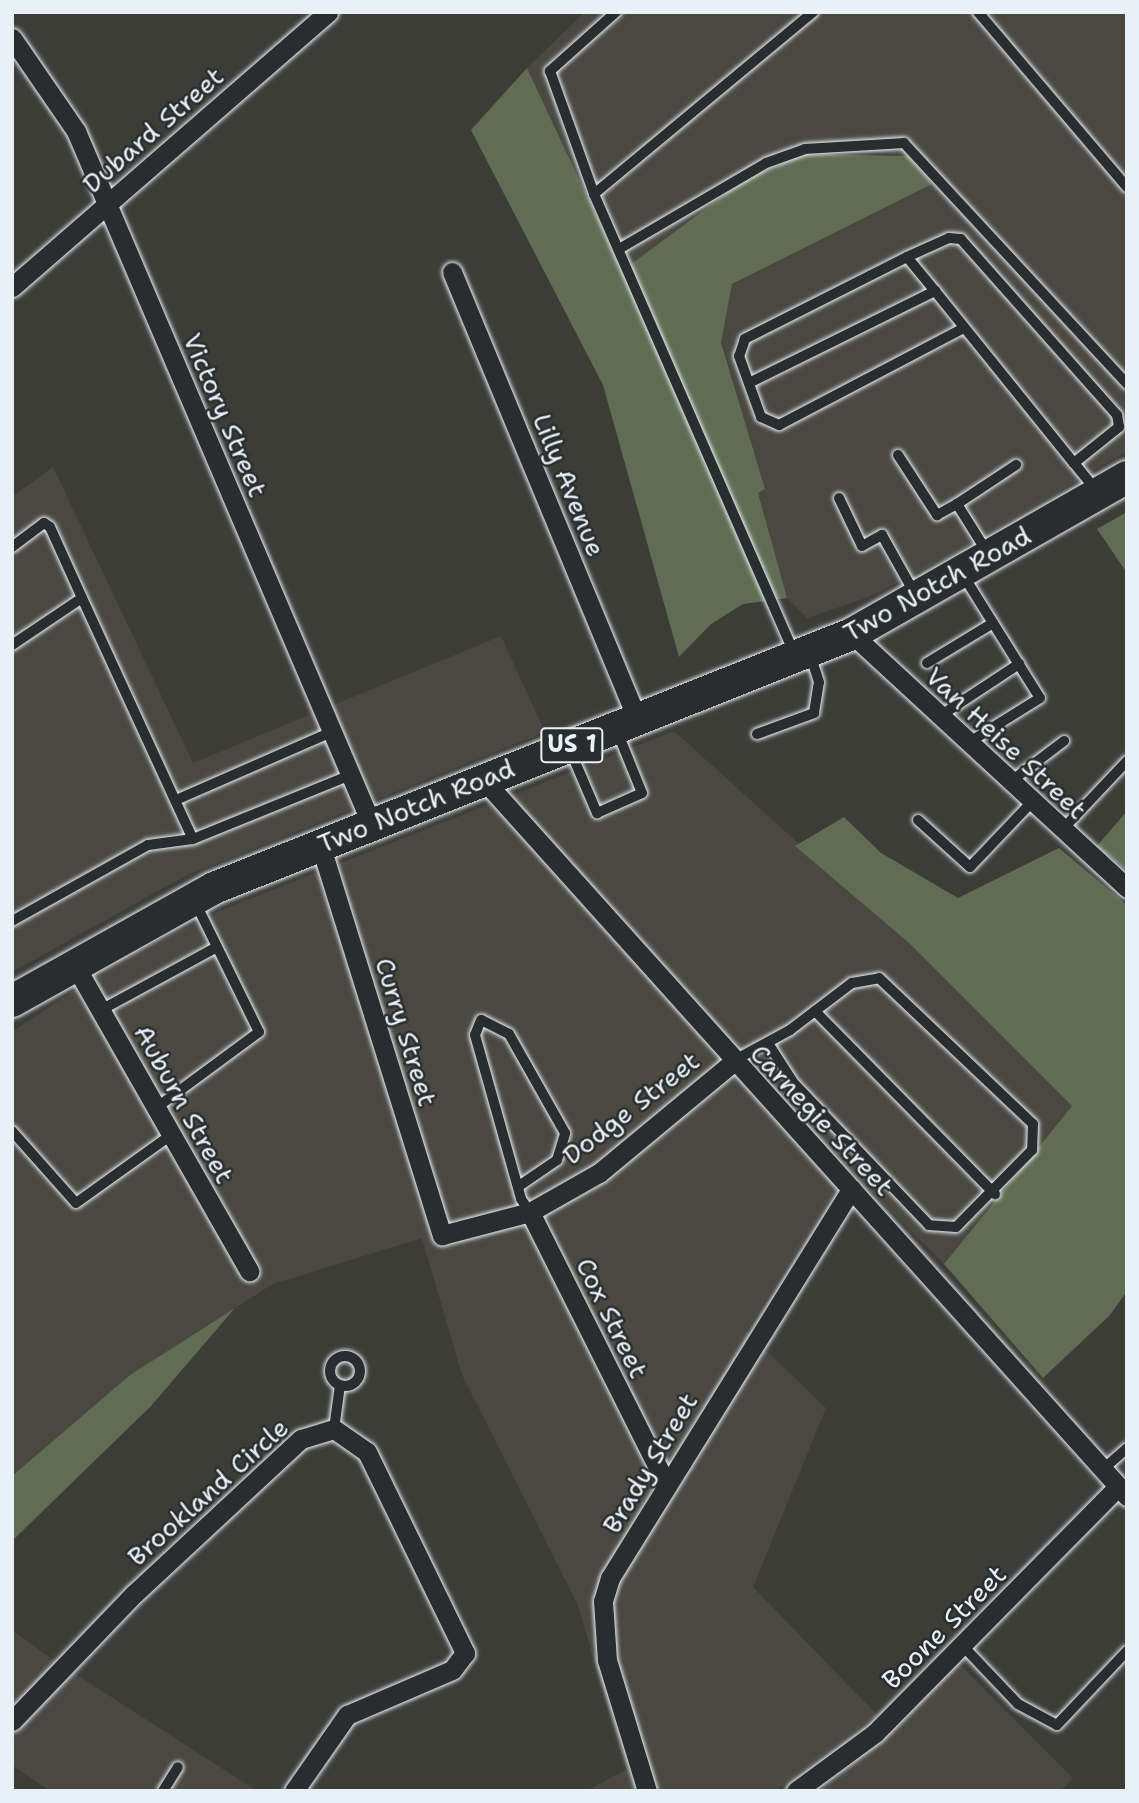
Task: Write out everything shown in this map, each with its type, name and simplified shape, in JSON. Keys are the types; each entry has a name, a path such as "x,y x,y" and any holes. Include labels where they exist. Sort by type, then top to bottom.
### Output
{"main road":[{"name":"Two Notch Road","path":"12,1001 73,962 193,898 481,777 568,746 852,634 1127,477"}],"street":[{"name":"Dubard Street","path":"12,287 328,12"},
{"name":"Victory Street","path":"12,38 58,99 108,205 371,823"},
{"name":"Lilly Avenue","path":"452,272 626,723"},
{"name":"Van Heise Street","path":"852,634 1009,783 1127,888"},
{"name":"Carnegie Street","path":"481,777 733,1062 1123,1491"},
{"name":"Curry Street","path":"320,844 442,1235"},
{"name":"Auburn Street","path":"73,962 249,1271"},
{"name":"Dodge Street","path":"442,1235 530,1212 599,1172 733,1062"},
{"name":"Brady Street","path":"647,1791 607,1660 603,1601 666,1484 851,1189"},
{"name":"Cox Street","path":"530,1212 666,1484"},
{"name":"Brookland Circle","path":"15,1713 301,1439 334,1429"},
{"path":"294,1791 347,1715 452,1670 465,1653 367,1452 334,1429"},
{"name":"Boone Street","path":"796,1791 876,1733 962,1645 1123,1491"}],"lane":[{"path":"616,12 550,71 594,194 802,654 819,681 814,713 757,734"},
{"path":"594,194 813,12"},
{"path":"978,12 1127,187"},
{"path":"619,249 766,163 805,149 904,143 1127,384"},
{"path":"964,328 779,425 761,417 739,356 745,339 948,238 961,239 1117,415 1119,427 1074,463"},
{"path":"907,257 1099,493"},
{"path":"749,383 935,291"},
{"path":"898,455 937,515 1016,465"},
{"path":"839,498 862,545 883,534 917,597"},
{"path":"957,504 989,556"},
{"path":"12,547 44,523 50,527 193,839"},
{"path":"961,572 1040,698 967,743"},
{"path":"12,645 82,598"},
{"path":"927,663 993,623"},
{"path":"939,716 1019,664"},
{"path":"568,746 597,813 642,793 626,723"},
{"path":"176,800 332,732"},
{"path":"1009,783 1064,741"},
{"path":"1061,830 1127,761"},
{"path":"12,921 148,845 193,839 351,775"},
{"path":"918,820 970,867 1031,803"},
{"path":"156,1108 259,1032 193,898"},
{"path":"101,1010 217,947"},
{"path":"733,1062 768,1043 852,983 879,978 1033,1124 1032,1150 995,1194 956,1227 929,1225 793,1082 768,1043"},
{"path":"815,1011 995,1194"},
{"path":"519,1186 557,1160 567,1140 509,1034 481,1020 475,1035 519,1186 530,1212"},
{"path":"12,1131 76,1203 171,1135"},
{"path":"334,1429 340,1385"},
{"path":"1102,1469 1127,1448"},
{"path":"962,1645 1018,1704 1057,1725 1127,1651"},
{"path":"163,1791 178,1767"}],"shaded area":[{"path":"585,12 1127,12 1127,451 948,557 869,597 807,618 787,598 757,493 764,489 709,296 931,184 908,156 849,150 746,179 622,272 527,68"},
{"path":"53,467 193,763 501,636 545,732 187,875 12,972 12,497"},
{"path":"674,731 909,943 1072,1106 944,1264 849,1169 746,1331 826,1408 753,1587 877,1715 775,1791 586,1791 626,1770 578,1605 462,1375 422,1238 273,1284 130,1375 12,1476 12,1032 116,962 219,911"},
{"path":"12,1630 46,1655 257,1791 50,1791 12,1765"},
{"path":"957,1662 1073,1778 1060,1791 819,1791 876,1746"}],"green space":[{"path":"527,68 622,271 746,179 805,154 908,156 932,184 732,284 721,342 765,489 758,493 787,598 743,604 711,624 679,657 603,385 471,130"},
{"path":"1127,512 1127,573 1097,529"},
{"path":"1127,811 1127,871 1097,846"},
{"path":"844,817 881,853 958,898 1059,848 1127,905 1127,1291 1110,1315 1043,1378 944,1264 1072,1106 909,943 795,846"},
{"path":"235,1308 151,1406 12,1541 12,1476 130,1375"}]}
